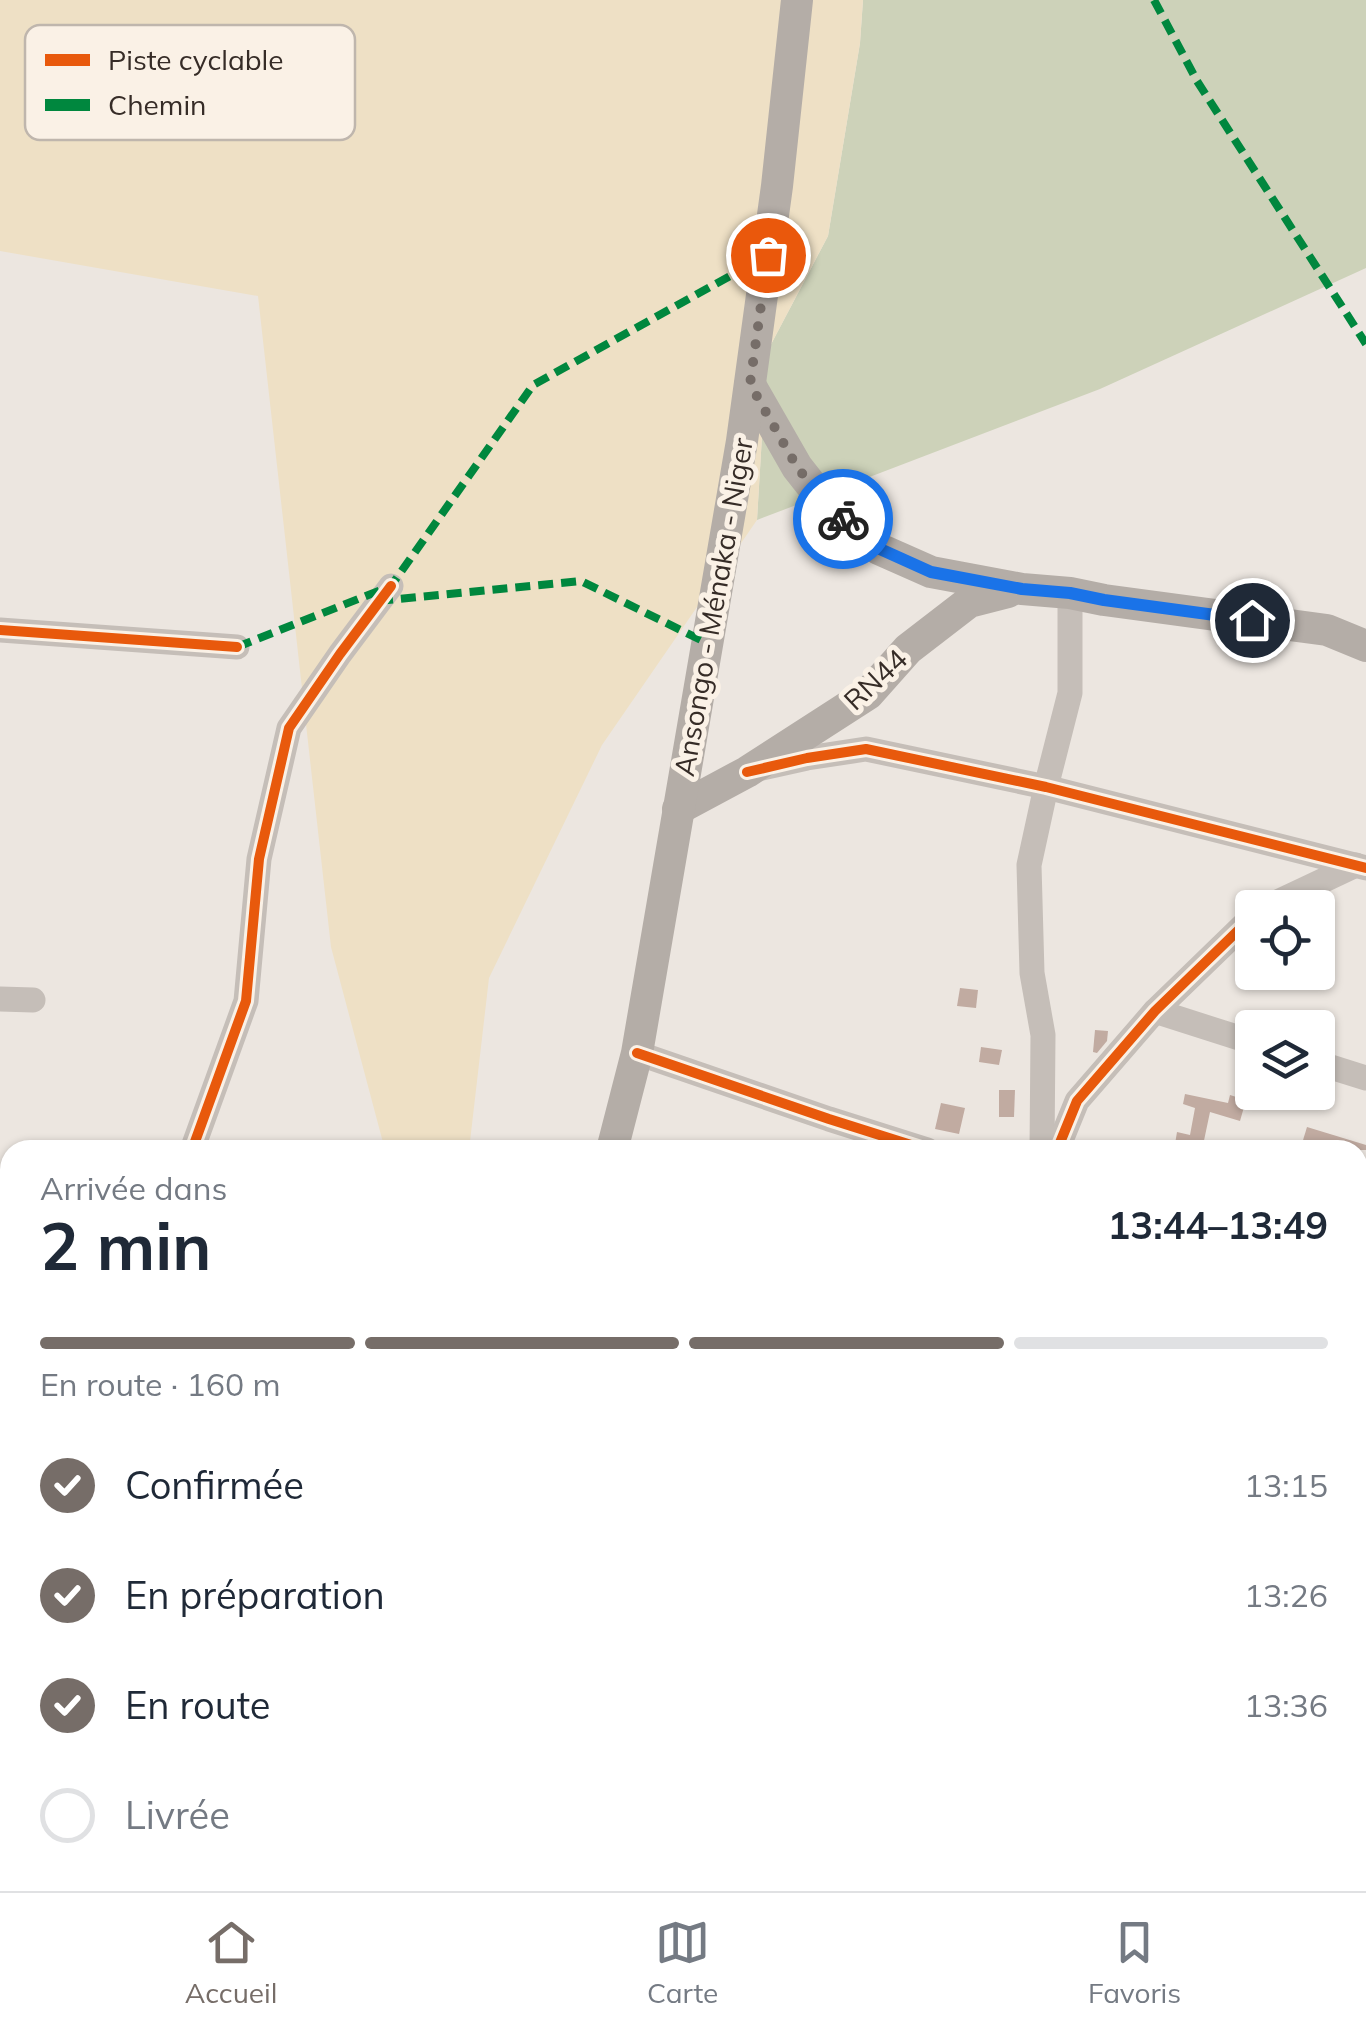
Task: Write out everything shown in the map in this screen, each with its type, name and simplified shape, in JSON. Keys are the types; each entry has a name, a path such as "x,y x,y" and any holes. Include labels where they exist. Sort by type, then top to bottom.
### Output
{"main road":[{"name":"Ansongo - Ménaka - Niger","path":"621,1140 742,441 777,186 797,0"},
{"path":"750,384 797,467 830,509 880,549 931,572 1022,589 1327,630 1366,646"},
{"name":"RN44","path":"678,809 746,772 868,694 908,649 969,602 1022,589"}],"street":[{"path":"196,1140 246,1001 259,859 290,728 391,586"},
{"path":"1042,1140 1043,1035 1032,973 1029,865 1070,693 1070,593"},
{"path":"0,630 237,647"},
{"path":"746,772 866,749 1046,787 1361,867"},
{"path":"1307,890 1361,867"},
{"path":"1061,1140 1077,1101 1155,1011 1235,933"},
{"path":"0,998 33,1000"},
{"path":"1155,1011 1235,1037"},
{"path":"637,1053 895,1140"},
{"path":"1335,1068 1366,1078"}],"green space":[{"path":"863,0 1366,0 1366,268 1100,389 757,520 767,352 828,236 860,43"}],"sand":[{"path":"0,0 863,0 860,43 828,236 767,352 757,520 602,745 489,978 470,1140 382,1140 331,947 258,296 0,251"}],"building":[{"path":"960,988 978,990 976,1008 957,1006"},
{"path":"1095,1030 1108,1031 1107,1041 1097,1053 1093,1052"},
{"path":"981,1047 1002,1050 999,1065 979,1062"},
{"path":"999,1090 1015,1090 1014,1117 999,1117"},
{"path":"1185,1094 1228,1103 1230,1095 1235,1097 1235,1110 1243,1110 1240,1121 1210,1112 1204,1140 1176,1140 1177,1132 1190,1135 1195,1108 1183,1104"},
{"path":"941,1103 965,1108 959,1134 935,1129"},
{"path":"1307,1127 1350,1140 1303,1140"}],"marked path":[{"path":"1154,0 1197,81 1366,344"},
{"path":"237,647 391,586 533,385 768,255"},
{"path":"378,601 581,581 707,643"}],"cycle path":[{"path":"196,1140 246,1001 259,859 289,728 391,586"},
{"path":"0,630 237,647"},
{"path":"747,772 866,749 1046,787 1366,868"},
{"path":"1061,1140 1077,1101 1155,1011 1235,933"},
{"path":"637,1053 895,1140"}],"way so far":[{"path":"768,255 750,384 797,467 830,509 843,519"}],"route":[{"path":"843,519 880,549 931,572 1022,589 1252,620"}]}
